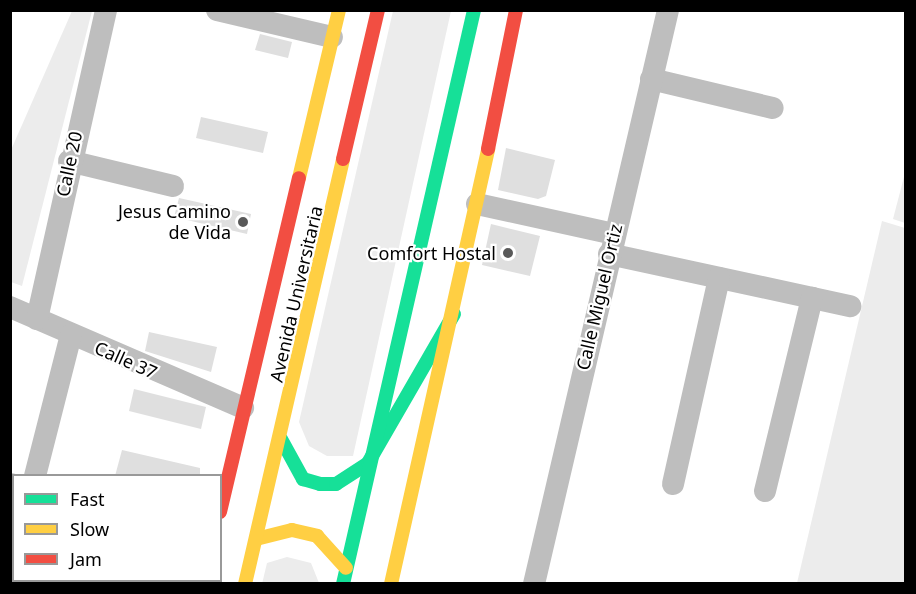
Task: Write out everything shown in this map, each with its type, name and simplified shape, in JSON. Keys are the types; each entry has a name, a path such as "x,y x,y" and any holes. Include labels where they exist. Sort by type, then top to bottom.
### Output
{"main road":[{"name":"Avenida Universitaria","path":"222,503 339,10"},
{"name":"Avenida Universitaria","path":"245,584 281,439 378,10"},
{"path":"343,584 368,463 474,10"},
{"path":"391,584 454,315 516,10"},
{"path":"281,439 303,478 320,484 336,484 368,463 454,315"},
{"path":"256,539 292,530 317,536 346,568"}],"street":[{"name":"Calle 20","path":"37,318 69,161 106,10"},
{"path":"217,10 332,38"},
{"name":"Calle Miguel Ortiz","path":"534,584 611,244 668,10"},
{"path":"651,79 773,108"},
{"path":"69,161 173,186"},
{"path":"477,204 719,278 850,306"},
{"path":"673,484 719,278"},
{"path":"765,491 812,298"},
{"name":"Calle 37","path":"10,307 243,408"},
{"path":"36,474 71,335"}],"shaded area":[{"path":"72,11 92,11 22,286 11,282 11,150"},
{"path":"393,11 451,11 353,456 327,456 309,446 299,422"},
{"path":"905,173 905,223 893,219"},
{"path":"882,221 905,228 905,583 797,583"},
{"path":"287,557 311,563 319,583 262,584 267,563"}],"building":[{"path":"260,34 292,42 288,58 255,50"},
{"path":"201,117 268,132 263,153 196,138"},
{"path":"506,148 555,160 546,196 538,199 498,190"},
{"path":"179,198 251,214 247,234 174,217"},
{"name":"Comfort Hostal","path":"491,224 540,236 530,276 482,265"},
{"path":"149,332 217,347 211,372 145,351"},
{"path":"134,389 206,407 201,429 129,411"},
{"path":"122,450 200,468 200,474 116,474"}],"traffic: fast":[{"path":"343,584 474,10"},
{"path":"281,439 303,479 320,484 336,484 368,463 454,314"}],"traffic: slow":[{"path":"299,178 339,10"},
{"path":"391,584 488,149"},
{"path":"245,584 343,159"},
{"path":"256,539 292,530 317,536 346,568"}],"traffic: jam":[{"path":"343,159 378,10"},
{"path":"488,149 516,10"},
{"path":"222,504 299,178"}],"place":[{"name":"Jesus Camino de Vida","path":"243,222"},
{"name":"Comfort Hostal","path":"508,253"}]}
